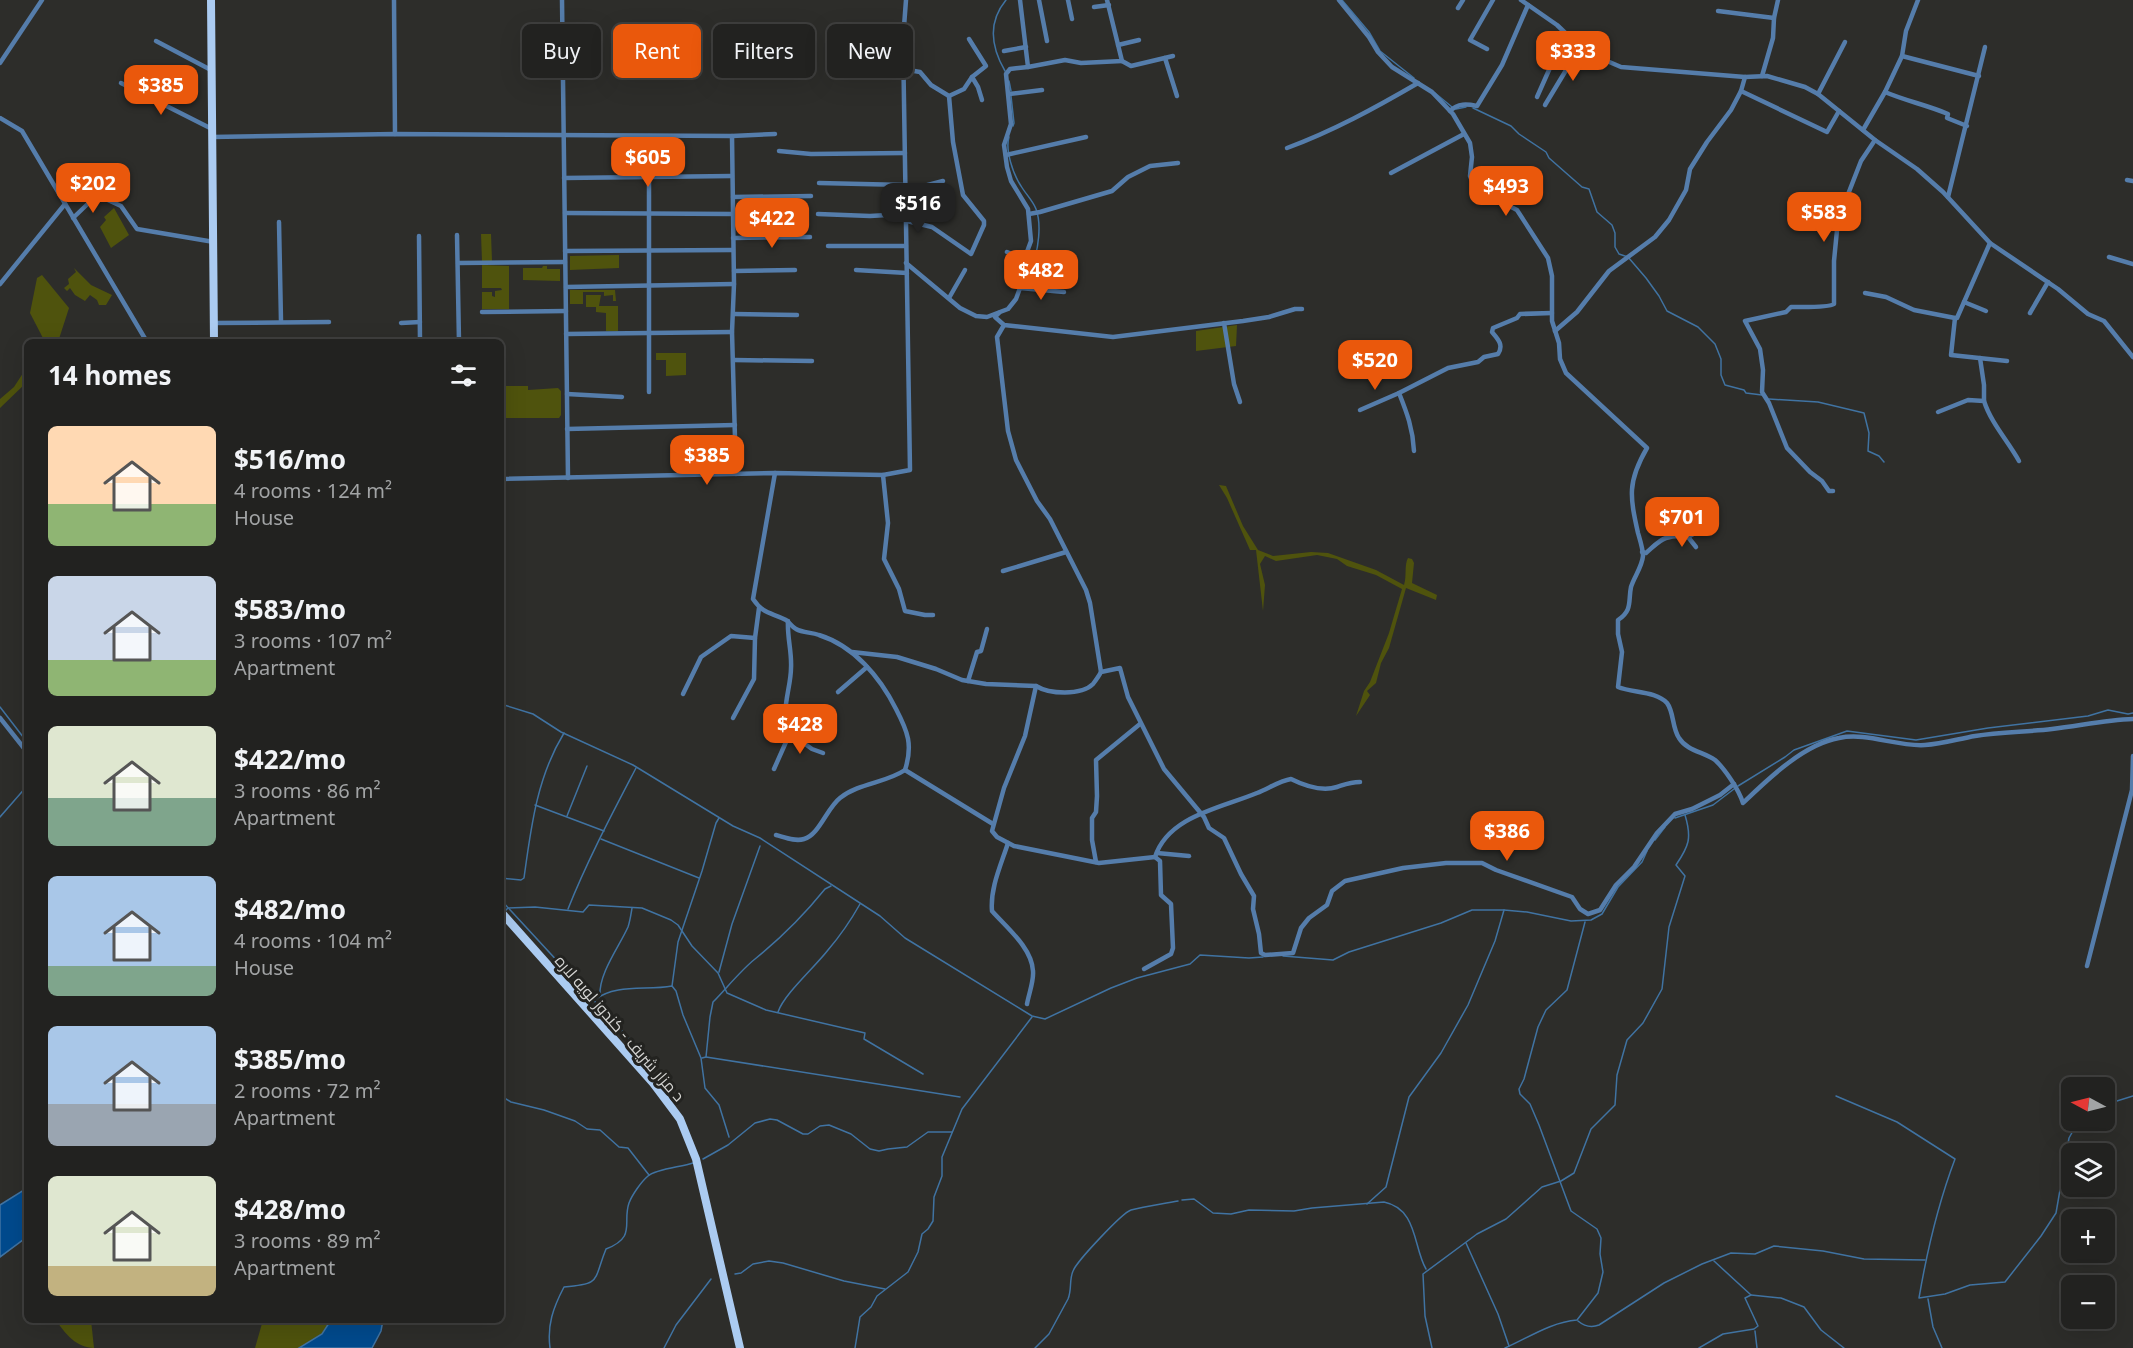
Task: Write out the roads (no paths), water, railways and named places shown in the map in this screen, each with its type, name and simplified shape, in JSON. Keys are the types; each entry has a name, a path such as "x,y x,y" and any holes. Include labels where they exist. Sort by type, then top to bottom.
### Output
{"main road":[{"path":"211,0 214,339"},
{"name":"د مزار شریف - کندوز لویه لاره","path":"504,915 653,1083 681,1119 696,1159 740,1348"}],"street":[{"path":"0,63 42,0"},
{"path":"394,0 395,134"},
{"path":"562,0 568,478"},
{"path":"904,24 906,0"},
{"path":"1020,0 1028,67"},
{"path":"1039,0 1047,41"},
{"path":"1068,0 1072,19"},
{"path":"1339,0 1392,67 1432,92 1450,111 1470,143 1472,157 1470,176 1474,186 1516,210 1548,258 1552,276 1552,313 1559,342 1560,359 1566,373 1647,448 1640,459 1631,485 1631,502 1642,552 1637,576 1631,587 1630,604 1618,621 1622,652 1618,687 1657,696 1668,704 1680,740 1715,760 1740,792 1743,803 1775,772 1806,750 1839,738 1858,737 1905,745 1926,745 1976,736 2133,718"},
{"path":"1458,8 1463,0"},
{"path":"1486,50 1470,40 1493,0"},
{"path":"1521,0 1557,26 1580,47 1622,67 1762,76 1781,79 1818,94 1875,140 1917,169 1948,197 1990,243 2048,282 2088,314 2104,321 2133,357"},
{"path":"1762,76 1773,38 1778,0"},
{"path":"1863,130 1902,56 1906,31 1918,0"},
{"path":"1094,7 1108,3 1122,61"},
{"path":"1450,111 1453,107 1467,104 1477,106 1502,65 1528,5"},
{"path":"1718,11 1774,18"},
{"path":"1537,97 1565,34"},
{"path":"949,96 964,89 972,77 986,66 969,39"},
{"path":"156,40 211,70"},
{"path":"1118,45 1139,40"},
{"path":"1818,94 1845,42"},
{"path":"1004,51 1026,47"},
{"path":"1545,105 1580,47"},
{"path":"1948,197 1985,47"},
{"path":"906,263 960,308 976,316 987,317 1008,309 1016,299 1020,288 1024,260 1031,241 1029,214 1023,199 1011,181 1004,145 1011,124 1007,71 1065,60 1081,63 1122,61 1131,66 1173,56"},
{"path":"1902,56 1979,76"},
{"path":"1165,58 1177,96"},
{"path":"913,71 921,72 932,85 949,96"},
{"path":"1556,331 1577,312 1609,271 1655,237 1669,220 1686,190 1690,169 1731,110 1741,91 1745,76"},
{"path":"972,77 982,100"},
{"path":"504,479 775,473 883,475 910,470 903,78"},
{"path":"121,83 212,133 564,134 571,136 775,134"},
{"path":"1287,148 1321,135 1418,83"},
{"path":"1009,94 1042,90"},
{"path":"1741,91 1827,132 1839,111"},
{"path":"1885,92 1948,114 1947,118 1967,126"},
{"path":"907,221 932,227 971,254 984,225 984,221 963,195 953,142 949,96"},
{"path":"0,118 22,131 145,339"},
{"path":"1391,173 1464,134"},
{"path":"649,136 649,392"},
{"path":"732,136 734,271 732,332 736,474"},
{"path":"1006,155 1086,137"},
{"path":"1833,491 1829,491 1822,481 1787,448 1769,403 1762,392 1761,349 1745,321 1786,312 1791,307 1810,308 1815,305 1829,307 1834,304 1834,261 1838,219 1861,161 1875,140"},
{"path":"779,151 811,154 905,153"},
{"path":"1029,214 1040,213 1112,191 1120,183 1150,166 1178,163"},
{"path":"564,178 732,176"},
{"path":"905,191 943,181"},
{"path":"819,183 905,184"},
{"path":"73,218 97,195 121,206 137,230 214,242"},
{"path":"733,197 811,196"},
{"path":"0,285 65,204"},
{"path":"565,213 733,214"},
{"path":"818,214 870,216 905,214"},
{"path":"279,222 281,321"},
{"path":"457,235 459,339"},
{"path":"419,236 420,339"},
{"path":"733,238 810,237"},
{"path":"1990,243 1957,318 1955,318 1951,355 2007,361"},
{"path":"828,246 906,246"},
{"path":"565,251 733,249"},
{"path":"1007,252 1024,260"},
{"path":"2109,257 2133,264"},
{"path":"458,263 565,262"},
{"path":"734,271 795,270"},
{"path":"856,270 907,273"},
{"path":"949,298 965,270"},
{"path":"2030,313 2048,282"},
{"path":"566,287 734,284"},
{"path":"1020,288 1064,292"},
{"path":"1865,292 1886,297 1914,310 1955,318"},
{"path":"1964,302 1986,311"},
{"path":"1000,312 995,317 1004,325 1113,337 1269,317 1302,309"},
{"path":"482,312 566,311"},
{"path":"1360,410 1448,368 1478,362 1484,357 1498,354 1501,350 1500,343 1492,332 1493,328 1517,318 1520,314 1552,313"},
{"path":"734,314 797,315"},
{"path":"214,323 329,322"},
{"path":"401,323 420,322"},
{"path":"1224,323 1234,384 1240,402"},
{"path":"1004,325 997,337 1008,431 1021,471 1037,501 1050,519 1086,590 1101,672"},
{"path":"566,334 732,332"},
{"path":"1980,358 1984,401 1989,417 1997,425 2019,461"},
{"path":"734,360 812,361"},
{"path":"1399,393 1409,418 1414,451"},
{"path":"567,394 622,397"},
{"path":"1938,412 1968,400 1984,401"},
{"path":"567,429 735,425"},
{"path":"775,473 753,599 759,608 788,621 794,628 820,635 852,652 890,697 907,733 910,749 905,770 896,776 842,796 830,807 820,825 805,839 796,840 776,835"},
{"path":"883,475 888,523 884,559 899,589 905,611 933,615"},
{"path":"1642,552 1646,553 1664,538 1688,537 1694,534 1702,517"},
{"path":"1688,537 1696,547"},
{"path":"1003,571 1066,552"},
{"path":"733,718 754,679 755,638 759,608"},
{"path":"788,621 787,637 792,667 785,722 790,733 812,749 823,753"},
{"path":"968,681 974,659 977,652 981,651 987,629"},
{"path":"683,694 701,657 731,636 755,638"},
{"path":"852,652 897,657 968,681 1035,686 1042,690 1062,693 1086,689 1101,672 1120,668 1122,681 1140,724 1164,769 1199,814 1204,817 1209,828 1224,838 1240,873 1254,896 1252,909 1259,934 1261,954 1293,953 1300,928 1327,905 1332,891 1345,881 1403,868 1482,863 1506,874 1572,897 1580,909 1588,914 1600,910 1616,885 1634,867 1657,832 1675,814 1701,805 1734,784"},
{"path":"838,692 842,686 867,667"},
{"path":"1035,686 1025,736 1010,771 992,831 1014,846 1096,862 1156,855 1189,856"},
{"path":"0,718 24,748"},
{"path":"1096,862 1092,840 1092,818 1096,812 1096,760 1140,724"},
{"path":"774,769 790,733"},
{"path":"2087,966 2132,790 2133,756"},
{"path":"905,770 993,824"},
{"path":"1156,855 1160,844 1170,831 1199,814 1291,779 1307,788 1335,787 1346,782 1360,782"},
{"path":"1008,843 992,892 991,903 992,911 1028,952 1032,961 1034,974 1027,1004"},
{"path":"1144,969 1171,954 1173,948 1171,904 1161,895 1160,861 1156,855"}],"water":[{"path":"24,1190 24,1240 0,1257 0,1205"},
{"path":"329,1323 382,1323 372,1348 299,1348 322,1334"}],"waterway":[{"path":"1005,71 1000,62 993,35 996,17 1006,0"},
{"path":"1342,0 1369,32 1380,51 1414,78"},
{"path":"1009,81 1011,91"},
{"path":"1435,93 1452,107"},
{"path":"1011,96 1013,126"},
{"path":"1456,109 1466,107"},
{"path":"1473,108 1511,126 1546,152 1549,158 1582,187 1589,189 1597,212 1612,225 1615,233 1615,247 1619,254 1628,257 1646,278 1667,311 1698,327 1715,344 1721,359 1721,375 1725,385 1744,390 1746,393 1762,395"},
{"path":"1009,137 1008,148 1013,169 1038,215 1039,237 1033,265"},
{"path":"1769,399 1818,402 1864,413 1869,433 1868,451 1879,456 1884,462"},
{"path":"504,705 533,714 561,732 633,765 733,826 760,838 880,916 905,938 1032,1016 1045,1019 1137,978 1190,964 1200,955 1263,957"},
{"path":"0,707 24,738"},
{"path":"1738,786 1794,750 1847,731 1916,740 1988,728 2088,716 2108,710 2133,713"},
{"path":"504,878 521,880 524,878 536,803 547,767 564,733"},
{"path":"567,816 587,766"},
{"path":"568,909 592,855 636,768"},
{"path":"0,817 24,789"},
{"path":"1675,818 1713,805 1734,789"},
{"path":"535,805 604,831"},
{"path":"1432,1348 1425,1316 1423,1274 1477,1234 1506,1219 1542,1187 1561,1181 1574,1173 1591,1129 1615,1105 1617,1075 1627,1040 1643,1023 1662,989 1669,927 1685,876 1676,865 1688,842 1685,815"},
{"path":"672,986 678,942 719,818"},
{"path":"1655,840 1665,827"},
{"path":"601,839 699,878"},
{"path":"719,972 732,924 760,846"},
{"path":"1283,956 1333,960 1349,952 1441,923 1472,910 1504,910 1571,921 1591,920 1602,914 1618,887 1642,862 1647,851"},
{"path":"702,1058 706,1057 713,1002 744,969 792,926 825,889 831,886"},
{"path":"504,903 634,1044"},
{"path":"778,1012 793,989 837,939 860,904"},
{"path":"505,911 508,908 535,907 583,912 589,905 642,908 678,925 692,946 718,973 727,993 766,1010 865,1033 864,1039 923,1074"},
{"path":"600,995 603,978 628,927 632,908"},
{"path":"1367,1204 1386,1187 1409,1097 1441,1053 1468,1005 1495,941 1504,910"},
{"path":"1505,1348 1549,1327 1577,1320 1598,1293 1603,1272 1600,1254 1601,1238 1597,1229 1571,1211 1539,1125 1530,1104 1520,1094 1519,1089 1524,1079 1538,1027 1546,1010 1567,990 1585,922"},
{"path":"594,1000 622,989 672,986 676,991 683,1015 701,1058 705,1088 719,1105 729,1137"},
{"path":"855,1348 860,1317 871,1307 877,1296 908,1272 918,1252 922,1234 933,1221 934,1197 942,1176 942,1157 962,1109 1032,1017"},
{"path":"706,1057 960,1097"},
{"path":"1836,1096 1897,1122 1955,1159 1943,1193 1919,1298 1945,1294 1970,1285 2005,1282 2056,1213 2069,1138 2073,1131"},
{"path":"2115,1102 2133,1096"},
{"path":"504,1098 511,1102 575,1121 587,1129 600,1130 619,1147 628,1148 649,1175"},
{"path":"703,1159 728,1145 755,1123 770,1119 777,1120 803,1134 808,1134 820,1126 829,1125 851,1134 870,1149 879,1151 907,1147 928,1132 952,1132"},
{"path":"550,1348 549,1332 552,1317 564,1287 585,1284 594,1279 606,1249 622,1240 625,1234 629,1203 640,1185 652,1174 693,1163"},
{"path":"1182,1200 1194,1199 1213,1213 1231,1214 1249,1210 1294,1211 1384,1202 1395,1206 1409,1220 1426,1269"},
{"path":"1035,1348 1049,1334 1068,1299 1072,1274 1076,1266 1110,1228 1131,1210 1178,1201"},
{"path":"1466,1243 1498,1314 1509,1346"},
{"path":"1578,1321 1588,1326 1599,1325 1664,1283 1702,1264 1731,1253 1755,1254 1774,1246 1823,1251 1864,1259 1925,1260"},
{"path":"735,1274 741,1273 753,1264 769,1261 844,1281 885,1289"},
{"path":"1699,1348 1723,1334 1754,1329 1758,1326 1745,1298 1751,1295 1714,1261"},
{"path":"664,1348 676,1325 711,1279"},
{"path":"1751,1295 1781,1298 1804,1307 1821,1330 1844,1348"},
{"path":"1928,1299 1933,1327 1942,1348"},
{"path":"1755,1331 1757,1348"}]}
